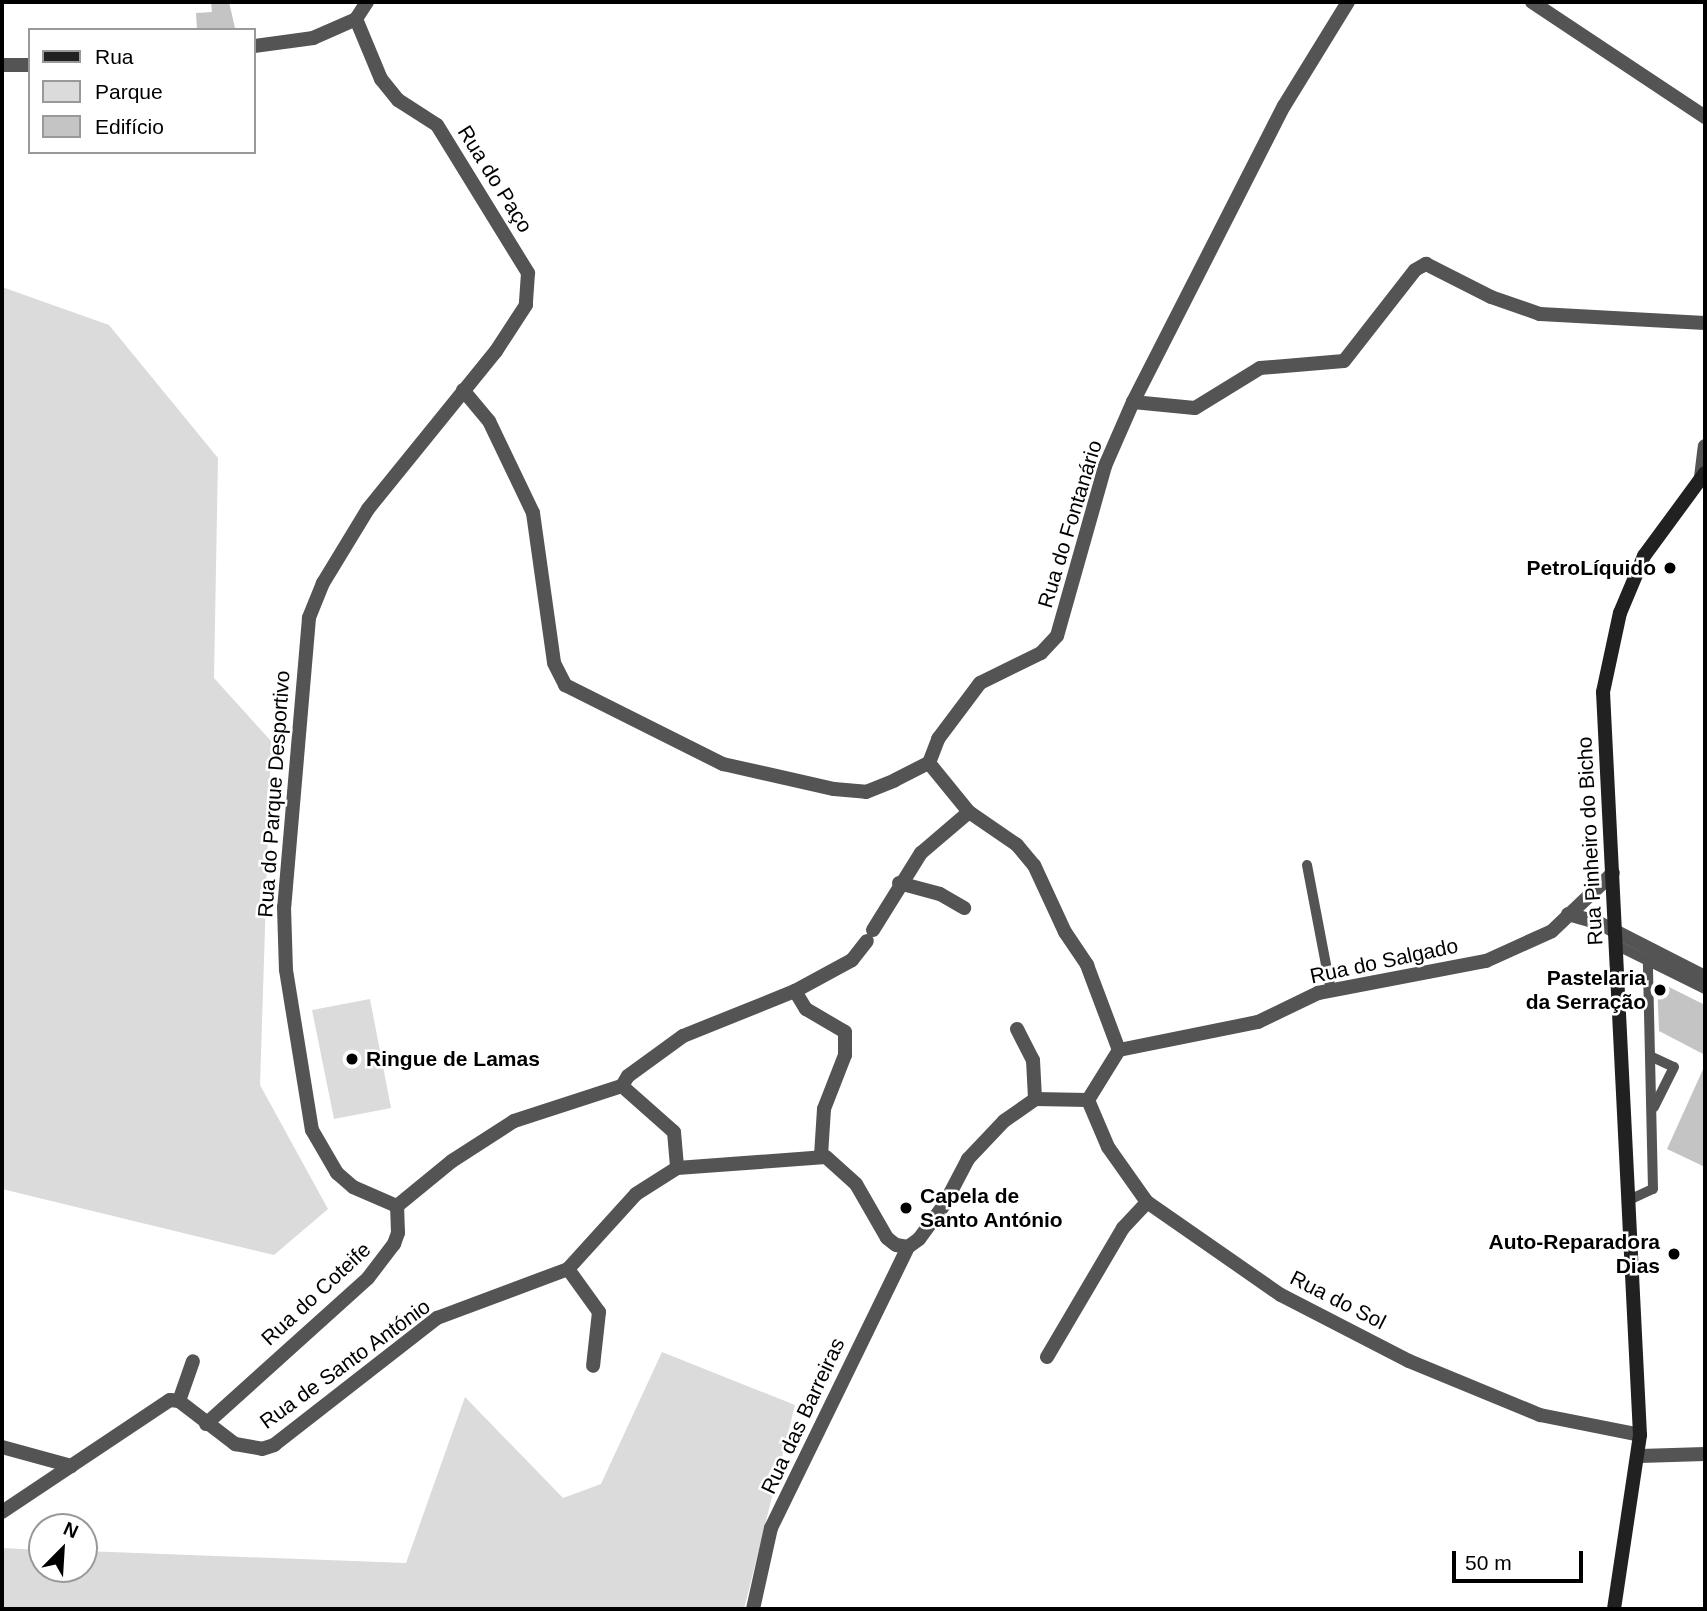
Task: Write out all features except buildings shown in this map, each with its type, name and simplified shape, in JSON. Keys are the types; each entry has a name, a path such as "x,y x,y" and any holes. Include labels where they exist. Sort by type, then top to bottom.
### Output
{"main road":[{"name":"Rua Pinheiro do Bicho","path":"1614,1609 1640,1455 1640,1435 1603,692 1617,626 1644,555 1703,475"}],"street":[{"path":"256,46 313,38 356,19 367,2"},
{"name":"Rua do Fontanário","path":"929,763 938,739 980,683 1041,653 1058,636 1105,466 1133,402 1284,106 1348,2"},
{"path":"1532,2 1705,117"},
{"name":"Rua do Paço","path":"356,19 381,79 398,100 437,125 528,273 526,305 463,390"},
{"path":"2,65 28,65"},
{"path":"1133,402 1195,408 1260,368 1344,361 1415,270 1426,264 1491,297 1540,314 1705,323"},
{"path":"463,390 489,421 533,513 554,663 565,685 723,764 774,777 866,792 929,763 969,812 1017,845 1034,865 1065,932 1087,965 1119,1050 1088,1100 1035,1099 1004,1121 968,1159 944,1205 908,1247 887,1238 856,1184 821,1155 824,1110 845,1055 845,1031 806,1009 795,991"},
{"name":"Rua do Parque Desportivo","path":"397,1206 353,1187 337,1173 312,1130 286,970 284,907 294,770 309,618 323,583 368,509 463,390"},
{"path":"1703,475 1705,446"},
{"path":"397,1206 453,1161 514,1121 622,1086 628,1076 684,1036 795,991 852,960 870,936 899,883 921,853 969,812"},
{"name":"Rua do Salgado","path":"1119,1050 1258,1022 1331,991 1486,961 1552,931 1613,873"},
{"path":"899,883 940,894 964,908"},
{"path":"1568,914 1617,940 1705,977"},
{"path":"1017,1029 1033,1060 1035,1099"},
{"path":"622,1086 674,1132 677,1168"},
{"name":"Rua do Sol","path":"1088,1100 1108,1147 1147,1202 1281,1295 1409,1361 1541,1415 1640,1435"},
{"name":"Rua de Santo António","path":"179,1401 235,1444 262,1449 274,1445 437,1318 568,1269 636,1194 677,1168 785,1163 821,1155"},
{"path":"1048,1357 1124,1228 1147,1202"},
{"name":"Rua do Coteife","path":"206,1424 388,1254 398,1233 397,1206"},
{"name":"Rua das Barreiras","path":"753,1609 771,1528 908,1247"},
{"path":"568,1269 599,1312 593,1366"},
{"path":"2,1512 163,1403 179,1401 193,1361"},
{"path":"2,1447 71,1466"},
{"path":"1640,1455 1705,1454"}],"lane":[{"path":"1307,865 1331,991"},
{"path":"1617,940 1648,961 1705,989"},
{"path":"1629,1200 1653,1189 1648,961"},
{"path":"1650,1056 1674,1067 1653,1110"}],"green space":[{"path":"2,287 109,325 218,458 214,678 271,741 260,1085 328,1209 274,1255 2,1189"},
{"name":"Ringue de Lamas","path":"370,999 391,1108 334,1119 312,1010"},
{"path":"662,1352 795,1405 744,1609 2,1609 2,1548 28,1549 28,1583 98,1583 98,1552 406,1563 465,1397 563,1498 601,1484"}],"place":[{"name":"PetroLíquido","path":"1670,568"},
{"name":"Pastelaria da Serração","path":"1660,990"},
{"name":"Ringue de Lamas","path":"352,1059"},
{"name":"Capela de Santo António","path":"906,1208"},
{"name":"Auto-Reparadora Dias","path":"1674,1254"}]}
